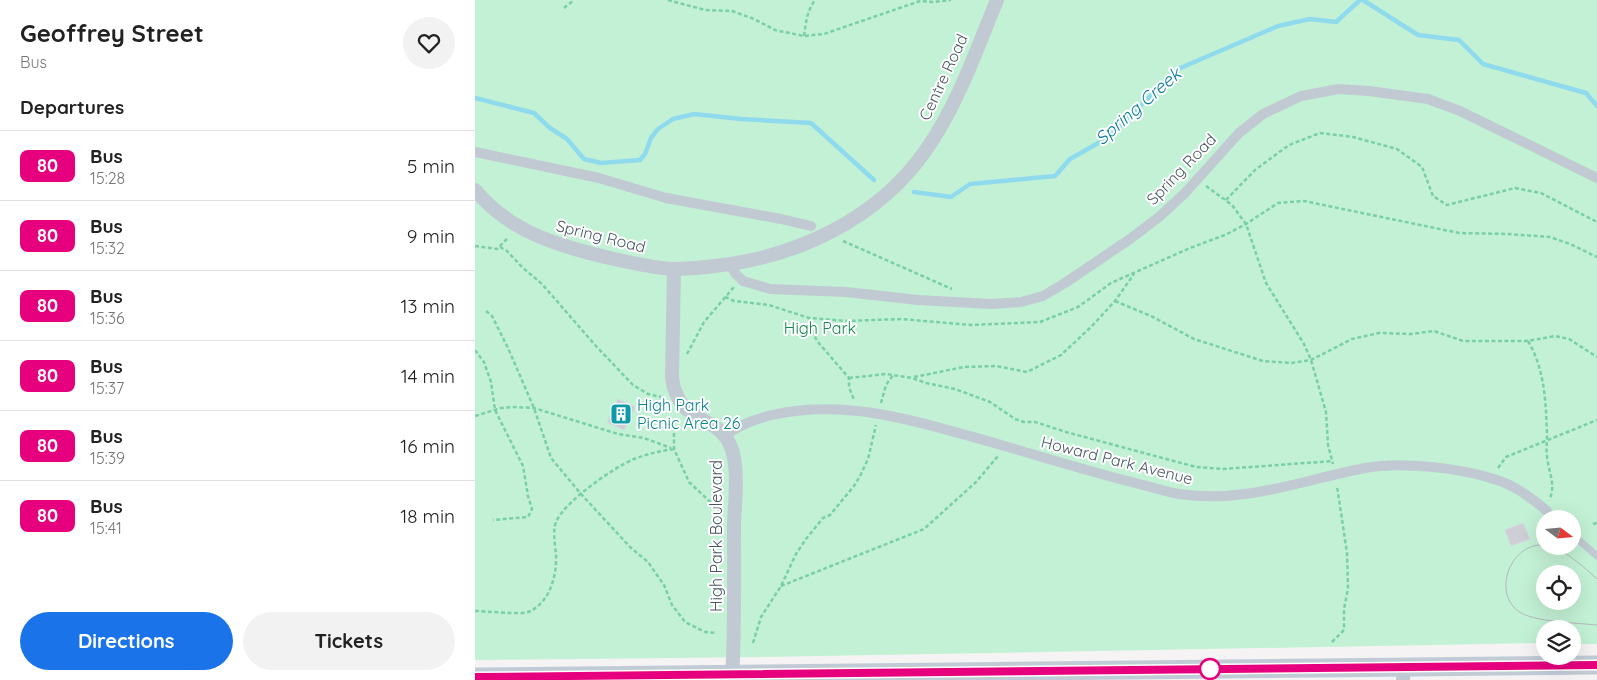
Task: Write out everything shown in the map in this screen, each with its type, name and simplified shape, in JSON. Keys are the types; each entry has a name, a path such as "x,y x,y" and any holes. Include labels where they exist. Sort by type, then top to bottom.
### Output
{"main road":[{"path":"475,677 1403,674 1597,665"}],"street":[{"name":"Centre Road","path":"674,269 731,265 783,253 811,242 852,220 893,189 925,151 949,112 997,0"},
{"name":"Spring Road","path":"731,265 735,273 743,281 770,289 846,292 918,300 992,304 1021,302 1043,296 1130,239 1159,217 1185,193 1239,132 1263,114 1301,96 1339,89 1428,99 1460,111 1597,178"},
{"path":"475,152 599,178 666,198 811,226"},
{"name":"Spring Road","path":"475,190 495,210 514,224 557,245 643,266 674,269"},
{"name":"High Park Boulevard","path":"674,269 673,388 685,409 699,420 719,430 725,436 732,449 735,464 733,677"},
{"name":"Howard Park Avenue","path":"725,436 733,429 756,419 785,412 807,410 858,411 905,418 1096,473 1179,494 1218,498 1244,496 1367,468 1409,466 1454,470 1493,479 1530,497 1546,510"}],"lane":[{"path":"1581,542 1597,556"}],"path":[{"path":"564,8 574,0"},
{"path":"668,0 705,10 732,11 754,19 775,30 805,36 824,34 920,2 947,2 951,0"},
{"path":"805,36 807,14 815,0"},
{"path":"1226,200 1255,170 1289,145 1320,134 1353,137 1397,149 1422,166 1433,196 1447,205 1515,188 1541,193 1597,222"},
{"path":"1198,178 1238,211 1246,224 1266,283 1275,300 1290,320 1311,360 1326,412 1328,445 1333,461 1347,553 1348,588 1344,609 1344,628 1343,632 1332,642"},
{"path":"725,297 734,301 769,305 809,318 847,321 901,319 971,325 1039,322 1078,307 1111,283 1246,224 1277,203 1304,201 1459,234 1508,234 1550,237 1597,257"},
{"path":"475,246 497,249 507,239"},
{"path":"840,240 955,290 963,301"},
{"path":"500,247 507,251 542,284 633,385 648,394 661,397"},
{"path":"912,378 964,367 996,366 1027,372 1061,355 1115,301 1135,273"},
{"path":"687,354 704,322 733,288"},
{"path":"1115,301 1151,316 1195,339 1263,361 1291,363 1311,360 1352,339 1379,333 1411,334 1434,331 1463,341 1528,341 1555,336 1569,339 1597,357"},
{"path":"485,311 492,316 508,348 534,408 551,458 629,547 648,562 664,585 672,604 685,622 705,632 716,633"},
{"path":"809,318 817,341 849,378 849,387 858,411"},
{"path":"1528,341 1535,354 1543,379 1547,456 1552,481 1552,494 1546,510"},
{"path":"475,350 484,362 491,382 495,410 520,457 527,496 532,509 528,516 493,520"},
{"path":"849,378 893,374 955,389 990,402 1015,419 1024,422 1035,422 1196,467 1223,470 1333,461"},
{"path":"753,643 761,617 781,586 796,554 823,518 830,515 860,476 868,459 887,385 893,374"},
{"path":"475,416 514,407 534,408 617,434 644,438 674,448"},
{"path":"674,420 674,448 689,482 722,512"},
{"path":"1493,479 1501,462 1506,457 1597,420"},
{"path":"781,586 924,529 985,472 996,460 1003,446"},
{"path":"475,611 527,612 542,603 553,582 556,558 556,521 572,502 602,478 632,460 674,448"},
{"path":"1593,524 1597,523"}],"green space":[{"name":"High Park","path":"475,0 1597,0 1597,644 1581,644 1581,620 1536,620 1536,643 760,657 475,660"}],"building":[{"name":"High Park Picnic Area 26","path":"618,399 635,407 624,430 607,422"},
{"path":"1523,523 1530,539 1511,546 1505,530"}],"waterway":[{"name":"Spring Creek","path":"914,192 951,197 970,184 1055,176 1070,159 1109,137 1178,69 1278,26 1310,19 1336,22 1360,0"},
{"name":"Spring Creek","path":"1363,0 1418,35 1459,40 1483,64 1586,93 1597,106"},
{"name":"Spring Creek","path":"475,98 534,113 550,128 567,139 584,159 601,163 640,160 645,154 651,138 658,129 673,119 694,114 811,123 874,180"}],"tram line":[{"path":"1536,546 1523,551 1509,569 1506,592 1510,602 1518,611 1534,618 1597,625"},
{"path":"1568,555 1597,579"}],"bus line":[{"name":"80","path":"475,677 1597,665"}],"place":[{"name":"High Park Picnic Area 26","path":"621,414"}]}
